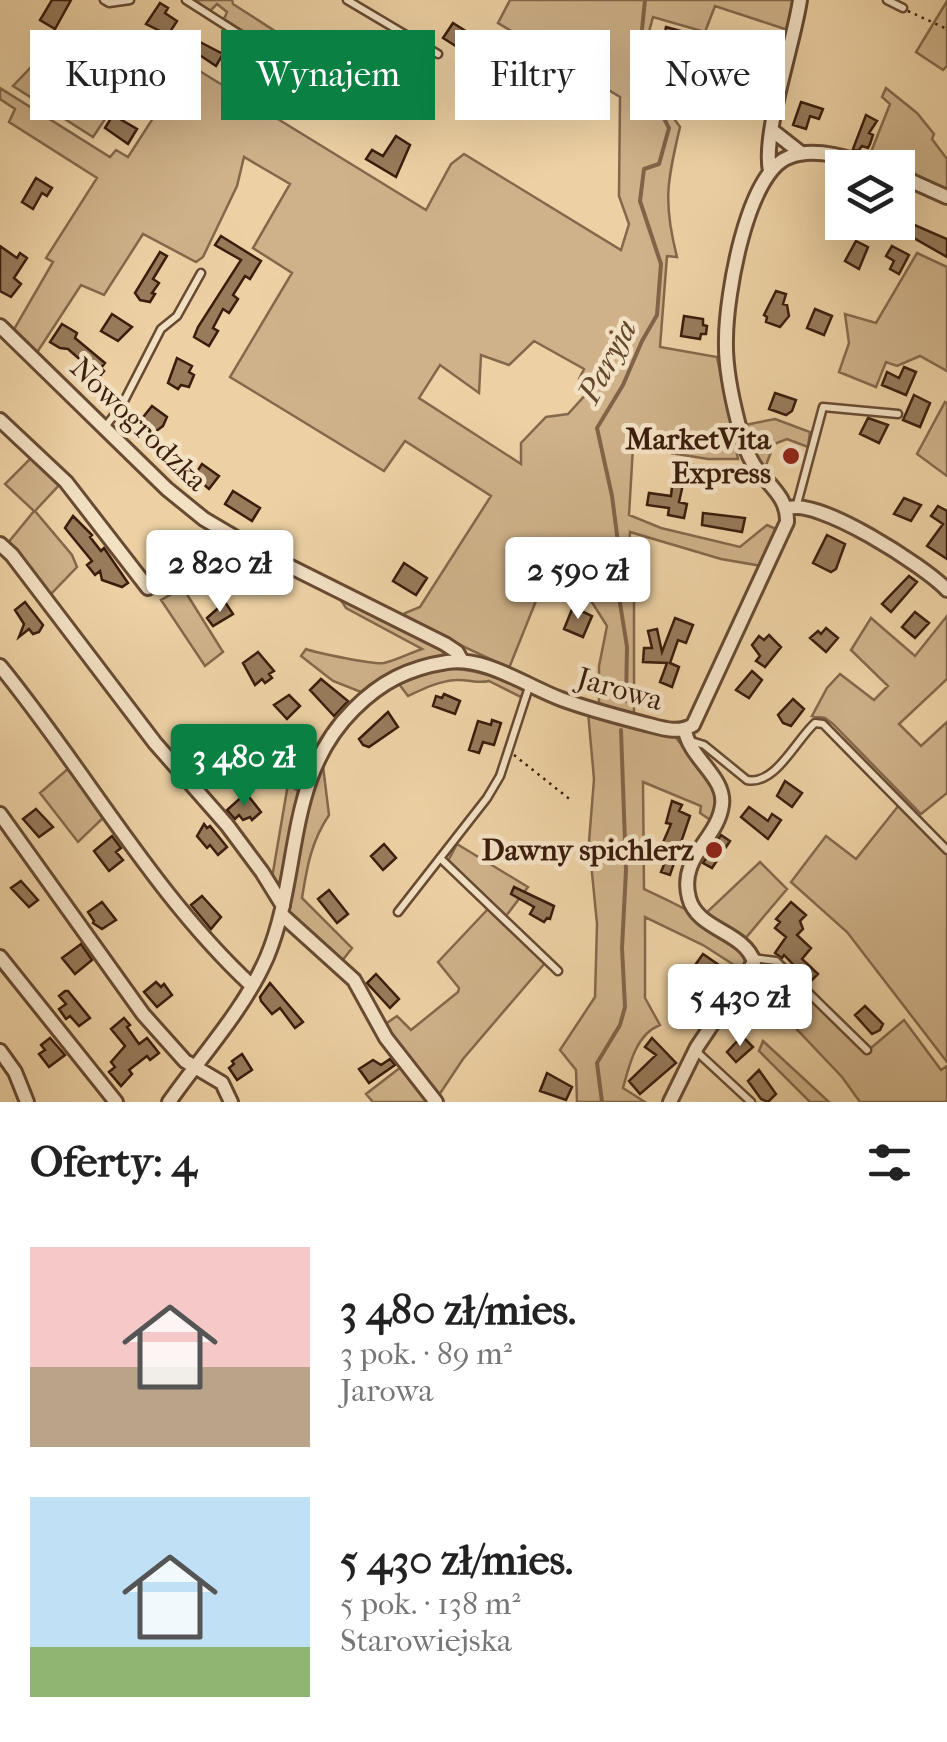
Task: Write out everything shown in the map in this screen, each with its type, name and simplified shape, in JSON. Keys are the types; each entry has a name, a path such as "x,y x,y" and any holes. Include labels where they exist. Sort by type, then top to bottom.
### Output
{"street":[{"path":"770,171 772,132 800,0"},
{"path":"772,132 801,154"},
{"path":"825,156 801,154 786,158 770,171 756,198 739,252 727,315 726,356 744,443 754,464 792,506 814,508 857,528 931,574 947,590"},
{"path":"915,182 947,197"},
{"name":"Nowogrodzka","path":"0,326 167,489 223,532 445,644 458,652 462,661"},
{"path":"0,420 66,482 148,588"},
{"name":"Jarowa","path":"462,661 598,711 686,735 699,717 769,566 792,506"},
{"path":"0,544 154,743 228,825 262,872 282,910 354,980 386,1038 436,1102"},
{"path":"168,1102 252,986 266,959 282,910 307,783 330,735 388,680 422,668 462,661"},
{"path":"0,666 179,905 228,964 252,986"},
{"path":"670,1102 718,1012 752,970 752,958 745,946 702,918 689,901 687,878 691,864 723,802 718,786 686,735"},
{"path":"0,814 143,1014 194,1067 222,1083 231,1102"},
{"path":"0,957 116,1102"},
{"path":"0,1051 16,1072 27,1102"}],"lane":[{"path":"104,0 130,0"},
{"path":"186,0 233,30"},
{"path":"347,0 438,54"},
{"path":"887,0 902,8"},
{"path":"105,427 122,404 162,329 177,316 200,274"},
{"path":"792,506 823,407 898,414"},
{"path":"398,912 500,776 530,686"},
{"path":"686,735 755,782 769,776 815,723 824,724 947,850"},
{"path":"440,858 558,971"},
{"path":"752,958 776,960 867,1050"},
{"path":"695,1050 750,1102"}],"path":[{"path":"902,8 947,29"},
{"path":"512,754 572,801"}],"shaded area":[{"path":"195,0 232,0 273,30 241,30 224,19 227,12 217,4 210,11"},
{"path":"510,0 794,0 788,30 715,6 706,30 653,17 649,30 630,30 630,120 675,120 680,127 668,192 677,257 667,256 660,347 717,357 738,459 708,459 633,447 629,515 661,528 740,547 767,525 778,530 762,566 721,559 630,532 626,589 634,597 634,713 599,704 599,666 607,626 583,588 544,581 509,668 405,619 405,613 420,607 491,496 405,441 384,471 230,377 292,273 253,248 290,184 244,157 237,186 203,257 196,262 143,234 104,295 81,285 36,354 13,331 53,262 46,258 97,178 9,122 15,109 0,99 0,88 30,107 30,120 51,120 110,157 116,150 128,157 152,120 201,120 201,72 221,84 221,120 279,120 426,210 451,164 464,154 621,250 629,224 619,196 620,97 610,91 610,30 510,30 498,23","holes":["534,341 584,369 579,379 587,393 568,414 546,417 521,443 521,464 419,398 440,365 479,393 481,355 509,365"]},
{"path":"947,1 947,66 943,70 916,52"},
{"path":"30,68 30,97 13,86"},
{"path":"886,88 917,113 934,134 932,139 947,159 947,191 915,177 915,150 872,150 890,104 882,97"},
{"path":"66,120 104,120 93,137"},
{"path":"917,253 947,267 947,371 920,356 897,366 886,362 876,387 839,372 849,343 845,314 876,323"},
{"path":"947,403 947,476 917,454"},
{"path":"775,419 810,432 808,447 787,439 774,444 765,468 745,425"},
{"path":"32,457 61,483 35,511 72,555 77,567 48,597 7,544 34,511 5,484"},
{"path":"183,588 223,652 205,666 161,600"},
{"path":"339,597 446,650 444,657 400,668 361,692 333,681 301,656 306,649 379,663 422,649 346,608"},
{"path":"947,616 947,679 899,724 921,746 947,722 947,793 921,814 833,724 812,716 827,688 840,674 874,700 888,686 851,650 871,618 915,656"},
{"path":"441,668 484,674 525,689 521,697 489,681 456,680 408,696 399,684"},
{"path":"588,712 674,735 716,790 718,804 712,821 700,813 701,806 643,782 644,889 708,922 737,946 744,959 745,972 703,945 645,917 645,998 660,1025 639,1043 623,1088 645,1102 577,1102 576,1070 560,1050 595,997 597,924 589,842 594,779"},
{"path":"322,758 329,815 314,845 302,898 352,948 342,961 288,913 307,809"},
{"path":"70,767 105,816 78,842 40,793"},
{"path":"288,784 298,791 280,892 272,878"},
{"path":"899,805 947,853 947,1062 847,932 791,882 826,836 856,859"},
{"path":"457,844 528,887 506,916 448,861"},
{"path":"760,862 787,889 744,940 706,913"},
{"path":"488,909 545,963 463,1059 437,1098 384,1025 397,1016 411,1030 458,992 459,988 438,962"},
{"path":"812,998 865,1053 904,1020 941,1070 947,1066 947,1102 860,1102 789,1021"},
{"path":"763,1041 829,1102 810,1102 759,1051"},
{"path":"401,1067 433,1102 373,1102 366,1094"}],"building":[{"path":"52,0 71,0 55,29 40,20"},
{"path":"160,3 168,8 165,13 177,21 171,30 158,30 146,24"},
{"path":"453,23 464,30 455,30 455,46 443,38"},
{"path":"201,43 221,53 216,66 201,56"},
{"path":"801,102 823,109 819,119 810,116 806,129 793,125"},
{"path":"866,115 877,121 869,133 873,135 868,148 853,149"},
{"path":"110,120 122,120 137,129 128,144 105,128"},
{"path":"396,136 410,145 396,177 366,159 372,150 383,156"},
{"path":"36,178 52,188 47,196 42,193 33,209 22,202"},
{"path":"915,225 947,239 947,257 915,239"},
{"path":"221,236 261,261 233,295 238,299 229,313 223,309 213,328 218,331 209,346 194,337 241,260 215,245"},
{"path":"856,241 868,247 859,269 845,261"},
{"path":"0,246 17,258 20,253 27,258 14,278 21,284 11,297 0,291"},
{"path":"892,246 909,255 899,274 890,269 894,261 886,256"},
{"path":"160,252 167,256 153,279 159,283 152,293 155,294 150,302 140,300 135,293"},
{"path":"776,291 786,294 783,304 787,305 789,316 780,327 766,322 764,315"},
{"path":"815,309 832,316 824,335 807,328"},
{"path":"112,314 132,327 118,341 101,331"},
{"path":"684,316 703,319 706,334 701,334 700,339 681,336"},
{"path":"62,324 77,333 75,338 105,363 94,383 81,373 84,363 68,349 50,342"},
{"path":"177,358 192,366 189,372 194,375 189,387 181,385 178,389 168,383"},
{"path":"904,367 916,372 906,395 882,385 887,372 899,378"},
{"path":"775,393 796,400 792,411 786,415 769,409"},
{"path":"914,395 930,403 920,427 903,420"},
{"path":"152,406 167,417 155,432 140,421"},
{"path":"868,418 888,425 879,443 860,434"},
{"path":"202,464 219,476 209,489 194,476"},
{"path":"693,465 708,467 706,486 683,484 679,502 687,504 684,518 668,515 669,508 647,505 649,493 671,496 674,468 689,470"},
{"path":"233,491 260,508 252,521 225,504"},
{"path":"904,498 921,505 911,521 894,514"},
{"path":"938,506 947,511 947,559 927,546 943,524 931,516"},
{"path":"703,513 745,518 742,532 702,525"},
{"path":"73,516 101,551 104,548 128,583 122,587 102,580 100,571 95,575 87,565 92,561 65,528"},
{"path":"203,533 211,541 199,555 179,568 174,560 171,562 165,553 181,542 189,550"},
{"path":"827,535 845,544 836,569 831,572 813,563"},
{"path":"404,563 427,578 416,595 393,581"},
{"path":"267,569 287,580 280,592 260,581"},
{"path":"909,576 917,582 891,612 882,604"},
{"path":"25,602 43,625 39,632 33,634 29,629 19,637 24,624 15,610"},
{"path":"225,602 233,614 213,626 207,618"},
{"path":"573,607 592,616 583,637 564,629"},
{"path":"915,612 929,623 915,638 902,627"},
{"path":"675,618 693,625 686,643 678,640 670,663 679,667 672,687 660,682 667,663 643,662 644,648 652,648 648,631 657,629 662,652"},
{"path":"826,628 838,638 826,652 810,638"},
{"path":"769,635 781,647 765,667 756,661 760,656 752,645 759,636 764,640"},
{"path":"258,652 274,671 269,674 272,678 255,685 243,663"},
{"path":"752,671 762,680 749,698 736,690"},
{"path":"321,679 348,701 334,716 310,690"},
{"path":"444,694 460,701 455,714 433,706 436,696 442,698"},
{"path":"289,695 300,706 287,719 274,705"},
{"path":"793,699 804,709 791,726 778,715"},
{"path":"388,712 398,727 369,747 363,745 359,739"},
{"path":"492,720 501,723 494,745 483,742 479,753 469,750 478,721 491,725"},
{"path":"292,727 304,742 286,758 276,747 277,741"},
{"path":"785,781 802,793 792,807 777,796"},
{"path":"246,793 261,812 252,820 243,820 239,815 235,819 227,810"},
{"path":"672,801 682,805 679,811 690,816 670,875 661,872 667,857 658,854 671,824 666,823"},
{"path":"749,807 768,821 772,814 781,820 768,839 741,817"},
{"path":"36,809 53,827 39,837 23,819"},
{"path":"204,824 227,847 218,855 197,836"},
{"name":"Dawny spichlerz","path":"721,835 730,841 712,868 703,863"},
{"path":"112,836 121,848 116,852 123,860 109,871 94,851"},
{"path":"384,844 396,858 383,870 371,856"},
{"path":"21,881 38,900 29,907 11,888"},
{"path":"514,887 554,906 550,919 544,922 530,914 534,907 511,894"},
{"path":"329,890 348,914 337,923 318,899"},
{"path":"202,896 221,917 211,929 191,905"},
{"path":"102,902 116,920 102,929 93,923 88,912"},
{"path":"791,902 806,915 800,921 803,929 797,935 811,948 802,959 818,974 810,982 784,955 782,958 775,953 786,937 775,928 780,922 776,919"},
{"path":"81,944 92,960 75,974 62,958"},
{"path":"703,954 719,965 711,977 693,968"},
{"path":"376,974 399,999 390,1008 367,983"},
{"path":"781,977 797,992 787,1003 770,988"},
{"path":"156,982 161,987 164,984 172,995 157,1007 144,992"},
{"path":"270,983 303,1022 295,1028 280,1008 272,1014 261,1001"},
{"path":"65,991 90,1018 79,1026 70,1016 66,1019 59,1009 66,1004 59,996"},
{"path":"865,1006 883,1024 872,1034 855,1015"},
{"path":"124,1018 139,1044 147,1038 159,1053 150,1060 147,1056 129,1070 132,1074 121,1086 109,1072 115,1067 111,1062 125,1046 111,1029"},
{"path":"742,1036 753,1047 736,1062 727,1052"},
{"path":"50,1038 65,1055 49,1067 39,1054 45,1050 41,1045"},
{"path":"652,1038 676,1063 640,1094 629,1081 656,1055 645,1047"},
{"path":"242,1054 252,1070 237,1080 229,1068"},
{"path":"390,1059 395,1065 369,1083 359,1069 373,1060 381,1065"},
{"path":"759,1070 776,1094 768,1102 748,1081"},
{"path":"547,1073 572,1087 566,1100 540,1091"}],"waterway":[{"name":"Paryja","path":"626,701 627,647 616,578 620,558 597,428 657,315 661,264 640,201 644,169 659,164 669,128 658,107 641,39 645,0"},
{"name":"Paryja","path":"602,1102 597,1063 620,1025 625,1007 621,730"}],"place":[{"name":"MarketVita Express","path":"791,456"},
{"name":"Dawny spichlerz","path":"714,850"}]}
